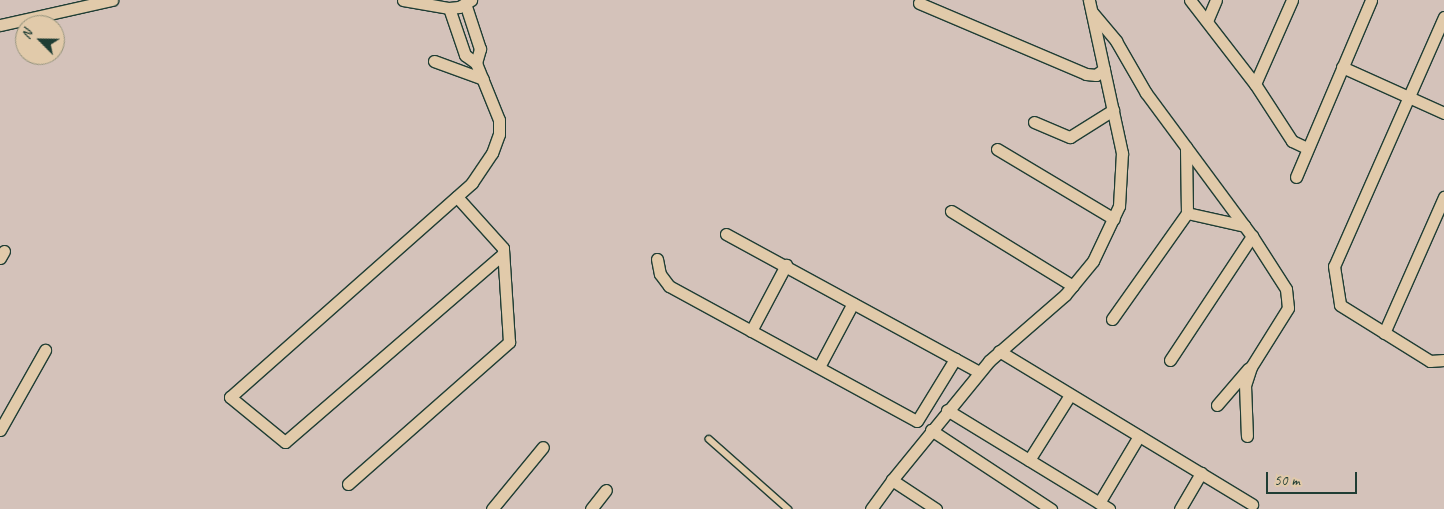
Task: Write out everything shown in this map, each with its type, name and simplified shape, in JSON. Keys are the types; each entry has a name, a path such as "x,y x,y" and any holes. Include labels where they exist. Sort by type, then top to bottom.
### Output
{"street":[{"path":"0,26 105,0"},
{"path":"403,0 448,8 468,2 480,49 476,63"},
{"path":"1190,0 1255,84 1292,141 1308,148"},
{"path":"1207,21 1216,0"},
{"path":"1255,84 1292,0"},
{"path":"1296,177 1371,0"},
{"path":"919,3 1086,74 1096,75 1104,69"},
{"path":"871,509 931,430 979,372 999,351 1073,286 1093,262 1114,219 1119,206 1123,176 1122,153 1090,5"},
{"path":"1090,5 1116,42 1146,93 1245,226 1282,281 1288,303 1281,321 1254,362 1217,405"},
{"path":"448,8 465,55 476,63 499,120 499,134 492,153 472,183 457,197 230,397 285,442 504,254"},
{"path":"1444,17 1334,266 1340,305 1430,361 1444,360"},
{"path":"434,61 483,79"},
{"path":"1342,68 1444,113"},
{"path":"1034,122 1070,137 1113,110"},
{"path":"1112,319 1187,213 1186,147"},
{"path":"997,149 1114,219"},
{"path":"348,484 509,342 503,248 457,197"},
{"path":"1384,333 1444,197"},
{"path":"951,211 1073,286"},
{"path":"1187,213 1245,226"},
{"path":"726,234 786,265 979,372"},
{"path":"1170,360 1252,236"},
{"path":"657,260 660,274 669,286 917,421 955,359"},
{"path":"751,331 786,265"},
{"path":"819,367 853,303"},
{"path":"0,430 45,350"},
{"path":"999,351 1252,504"},
{"path":"1247,436 1245,386 1254,362"},
{"path":"1029,460 1070,395"},
{"path":"947,410 1104,506 1139,436"},
{"path":"931,430 1050,509"},
{"path":"492,509 543,447"},
{"path":"1180,509 1201,473"},
{"path":"892,480 936,509"},
{"path":"591,509 606,490"}],"lane":[{"path":"709,439 788,509"}]}
